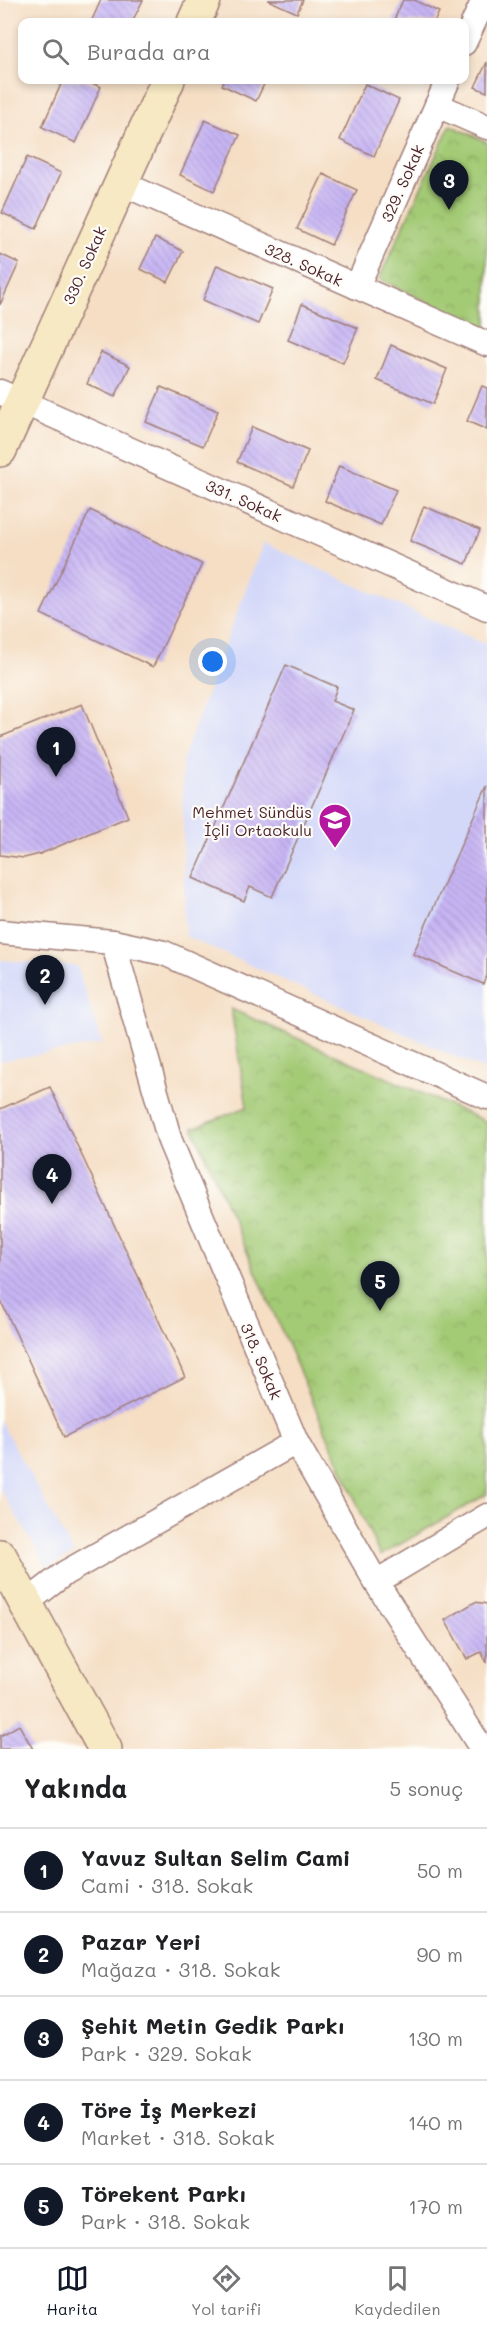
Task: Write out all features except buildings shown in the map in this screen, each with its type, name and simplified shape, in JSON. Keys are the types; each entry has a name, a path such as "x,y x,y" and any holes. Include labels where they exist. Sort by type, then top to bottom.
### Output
{"street":[{"path":"196,18 204,0"},
{"path":"469,33 483,0"},
{"name":"330. Sokak","path":"0,450 11,397 121,183 166,84"},
{"name":"329. Sokak","path":"357,287 446,84"},
{"path":"437,105 487,127"},
{"name":"328. Sokak","path":"121,183 487,344"},
{"name":"331. Sokak","path":"11,397 487,608"},
{"path":"0,932 113,942 173,956 487,1097"},
{"name":"318. Sokak","path":"113,942 170,1141 296,1442 376,1582 482,1749"},
{"path":"26,1603 65,1572 296,1442"},
{"path":"376,1582 487,1516"},
{"path":"0,1556 105,1749"}],"shaded area":[{"name":"Mehmet Sündüs İçli Ortaokulu","path":"263,543 487,645 487,1071 185,936 182,761"},
{"path":"0,960 77,966 102,1044 0,1061"},
{"path":"0,1420 74,1554 47,1567 0,1489"}],"green space":[{"path":"450,125 487,142 487,330 379,279"},
{"path":"231,1009 487,1122 487,1494 380,1556 193,1128 247,1107"}],"place":[{"name":"Şehit Metin Gedik Parkı","path":"449,210"},
{"name":"Yavuz Sultan Selim Cami","path":"56,777"},
{"name":"Mehmet Sündüs İçli Ortaokulu","path":"335,849"},
{"name":"Pazar Yeri","path":"45,1005"},
{"name":"Töre İş Merkezi","path":"52,1204"},
{"name":"Törekent Parkı","path":"380,1311"}]}
